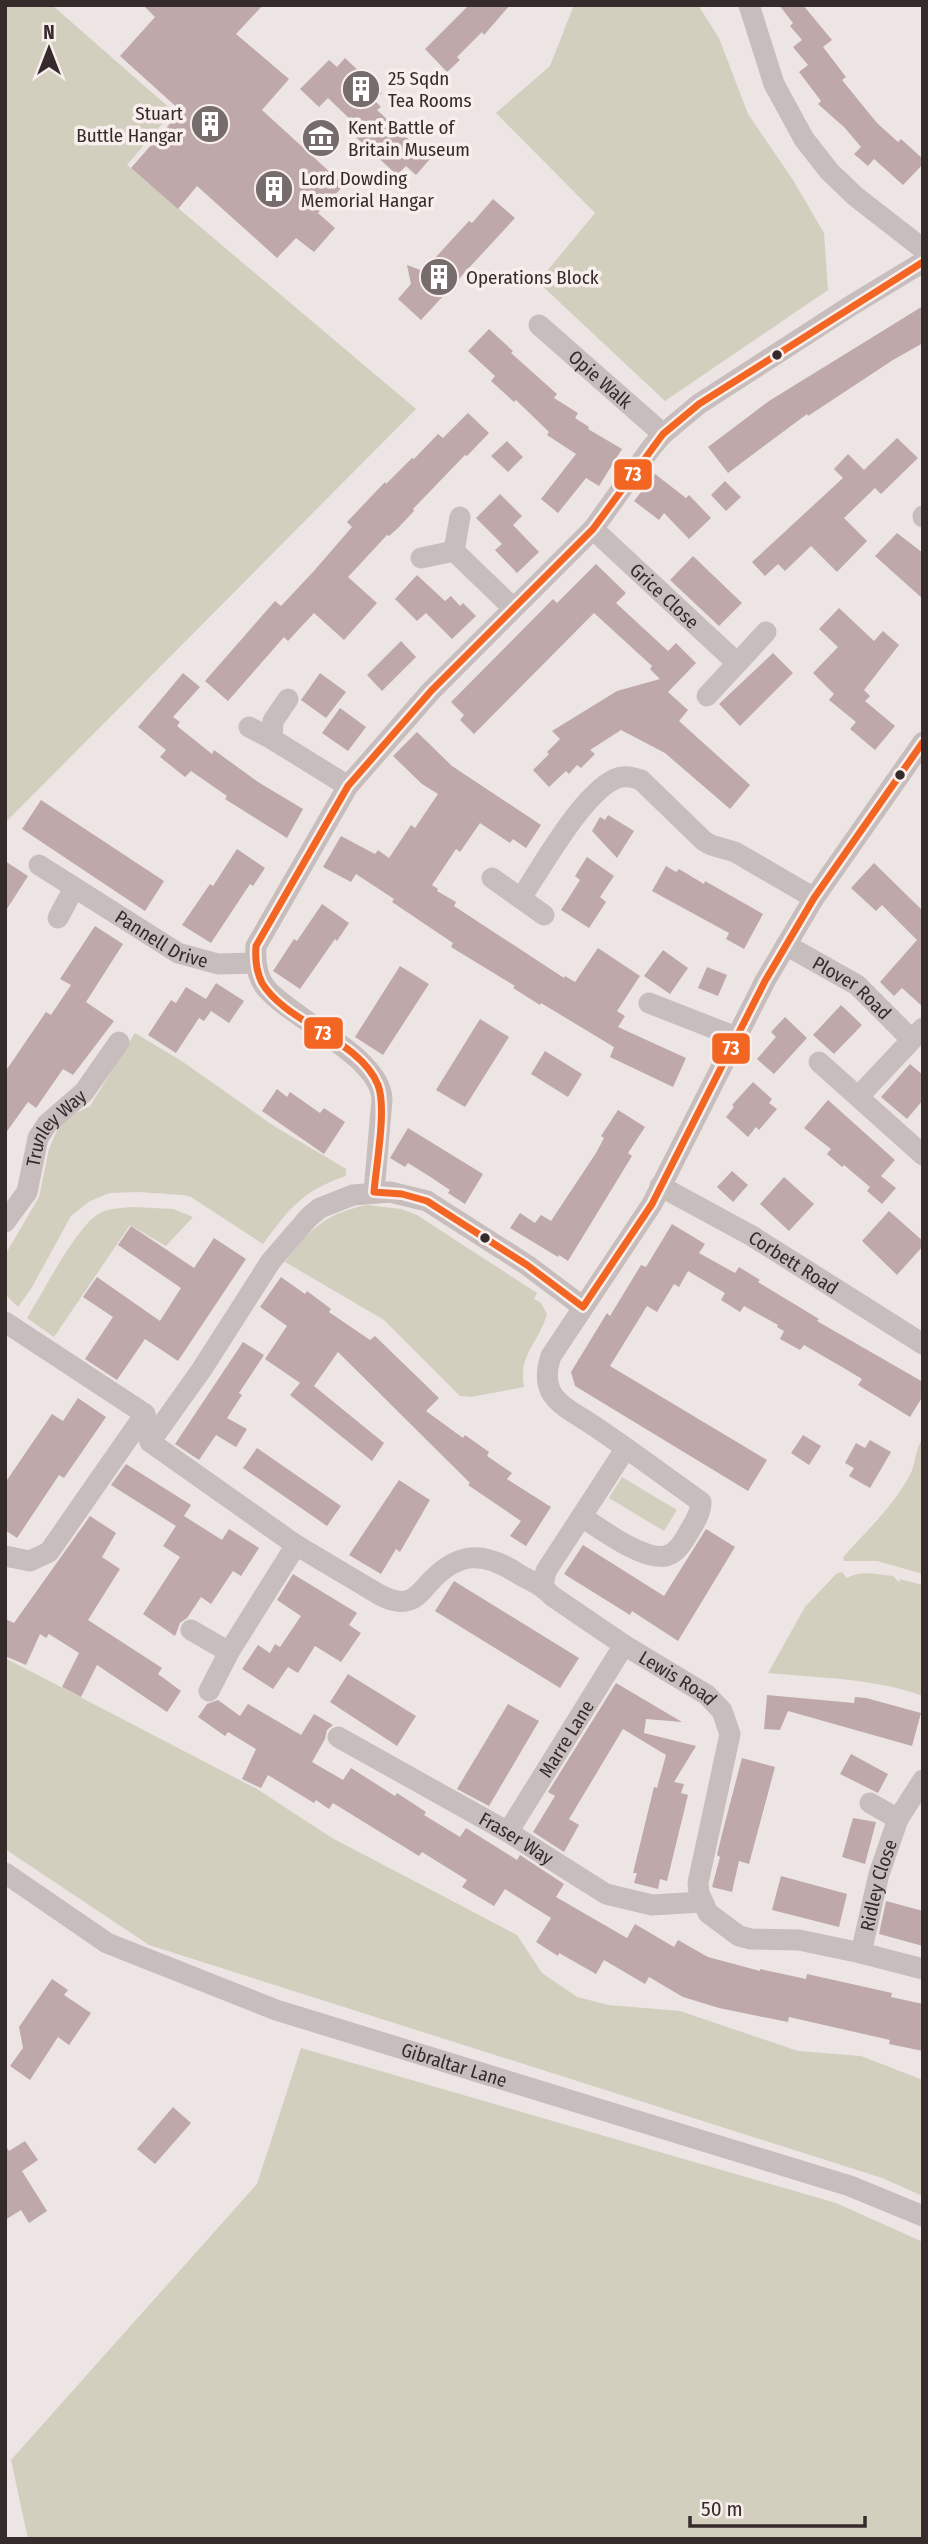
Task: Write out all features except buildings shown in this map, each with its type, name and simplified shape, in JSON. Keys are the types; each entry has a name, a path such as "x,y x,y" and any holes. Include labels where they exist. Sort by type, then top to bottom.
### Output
{"street":[{"path":"749,5 774,84 804,139 829,171 855,196 923,249"},
{"path":"374,1192 382,1099 380,1085 371,1071 359,1060 287,1007 264,986 255,963 256,946 348,786 431,691 593,529 663,435 699,404 852,304 923,262"},
{"name":"Opie Walk","path":"539,325 663,435"},
{"path":"454,551 460,517"},
{"name":"Grice Close","path":"593,529 736,662"},
{"path":"454,551 513,608"},
{"path":"421,558 454,551"},
{"path":"707,696 766,632"},
{"path":"272,739 273,721 288,699"},
{"path":"249,727 348,786"},
{"path":"582,1517 647,1555 668,1555 679,1548 699,1514 701,1502 563,1407 548,1386 547,1367 551,1356 639,1226 736,1037 814,898 923,742"},
{"path":"521,898 592,797 618,778 631,776 642,780 695,835 711,845 735,852 814,898"},
{"name":"Pannell Drive","path":"39,864 178,953 218,964 255,963"},
{"path":"492,878 544,915"},
{"path":"58,918 75,888"},
{"name":"Plover Road","path":"786,945 857,985 917,1034 859,1096"},
{"path":"649,1003 736,1037"},
{"name":"Trunley Way","path":"5,1222 27,1192 38,1139 47,1124 84,1092 119,1042"},
{"path":"819,1062 923,1155"},
{"name":"Corbett Road","path":"660,1186 752,1236 923,1344"},
{"path":"150,1443 202,1369 271,1261 309,1217 320,1208 344,1198 374,1192 402,1194 427,1201 527,1265 583,1307"},
{"path":"5,1322 145,1414 150,1443"},
{"path":"5,1556 13,1560 30,1561 49,1552 145,1414"},
{"name":"Lewis Road","path":"150,1443 296,1545 370,1591 392,1601 415,1598 452,1563 470,1557 498,1563 543,1585 552,1596 624,1645 707,1695 722,1711 730,1734 700,1870 698,1884 702,1902"},
{"path":"543,1585 546,1571 626,1448"},
{"path":"209,1691 229,1652 296,1545"},
{"path":"191,1630 229,1652"},
{"name":"Marre Lane","path":"508,1832 624,1645"},
{"name":"Fraser Way","path":"338,1737 508,1832 606,1894 652,1905 702,1902"},
{"name":"Ridley Close","path":"861,1952 879,1874 898,1819 923,1780"},
{"name":"Ridley Close","path":"870,1803 898,1819"},
{"name":"Gibraltar Lane","path":"5,1873 107,1943 276,2010 850,2186 923,2216"},
{"path":"702,1902 708,1913 739,1936 751,1939 799,1940 861,1952 923,1969"}],"shaded area":[{"path":"9,5 52,5 173,111 127,165 416,409 5,823 5,9"},
{"path":"574,5 698,5 719,38 748,114 793,180 824,233 828,290 665,401 538,282 595,213 496,113 550,66"},
{"path":"135,1033 183,1062 274,1126 346,1169 346,1176 318,1188 298,1202 263,1244 191,1197 138,1192 110,1193 90,1201 71,1216 31,1289 18,1307 5,1294 5,1255 39,1197 49,1149 58,1128 74,1114 90,1106"},
{"path":"367,1205 401,1209 417,1215 537,1293 534,1299 541,1303 547,1314 524,1366 524,1387 471,1397 460,1396 384,1320 285,1262 320,1224 340,1213"},
{"path":"133,1207 173,1209 193,1217 166,1246 130,1225 54,1337 27,1318 71,1245 91,1220 108,1210"},
{"path":"923,1439 923,1574 877,1561 844,1561 843,1557 896,1497 912,1471"},
{"path":"622,1477 677,1510 664,1531 609,1498"},
{"path":"842,1572 847,1578 863,1573 875,1574 893,1576 900,1583 899,1579 923,1585 923,1696 866,1682 768,1673 805,1607 836,1574"},
{"path":"5,1658 257,1789 332,1838 517,1935 542,1973 577,1997 609,2005 680,2011 798,2051 861,2056 923,2080 923,2196 882,2178 149,1945 5,1849"},
{"path":"301,2048 836,2203 923,2242 923,2539 28,2539 11,2460 257,2184"}],"transit line":[{"name":"73","path":"923,262 699,404 663,434 593,529 431,691 348,786 256,946 256,960 262,983 273,997 356,1056 369,1069 378,1085 381,1122 374,1192 402,1194 427,1201 527,1265 583,1307 652,1204 765,981 814,898 923,742"}],"place":[{"name":"25 Sqdn Tea Rooms","path":"361,89"},
{"name":"Stuart Buttle Hangar","path":"210,124"},
{"name":"Kent Battle of Britain Museum","path":"321,138"},
{"name":"Lord Dowding Memorial Hangar","path":"274,189"},
{"name":"Operations Block","path":"439,277"}]}
